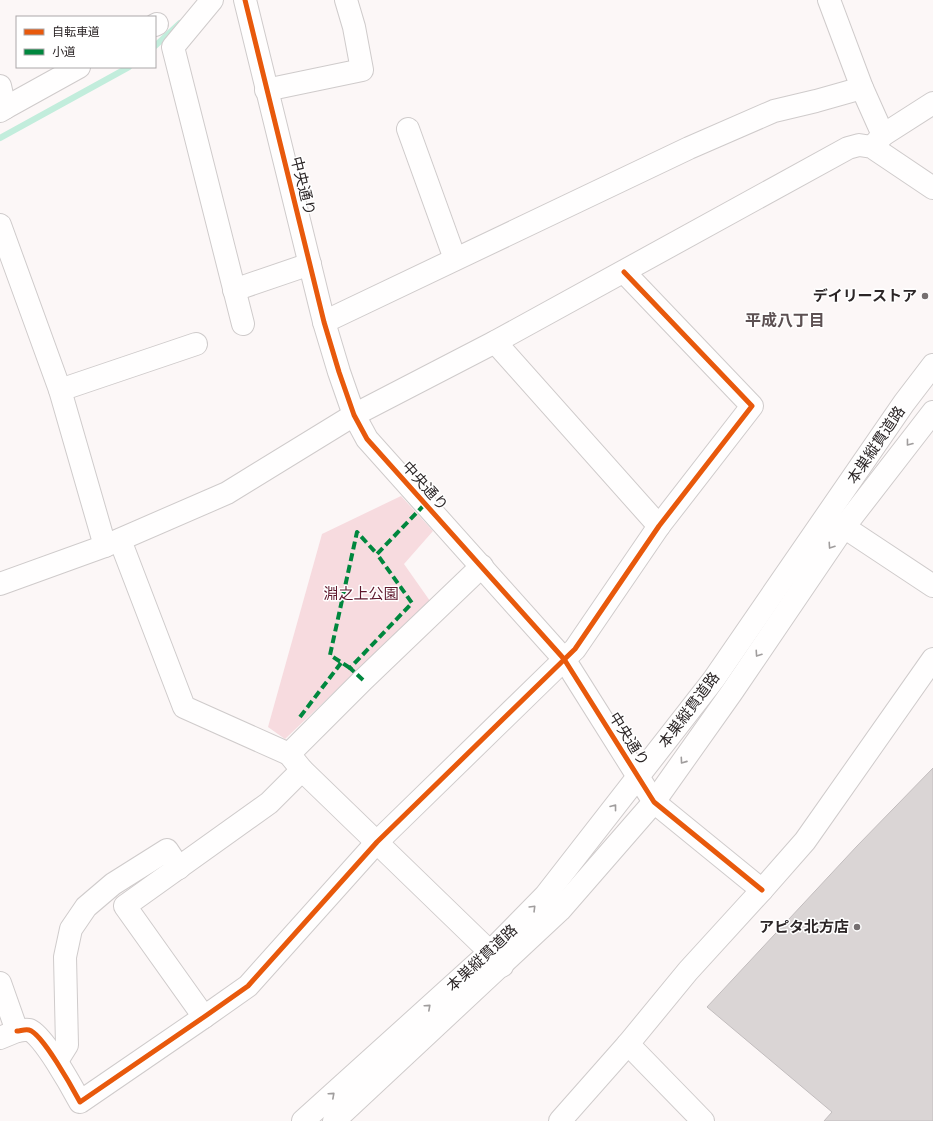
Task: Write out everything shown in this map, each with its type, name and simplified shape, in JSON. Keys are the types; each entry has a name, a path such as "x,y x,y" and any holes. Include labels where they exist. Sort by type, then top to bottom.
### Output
{"street":[{"path":"212,0 173,46 243,324"},
{"name":"中央通り","path":"245,0 324,322 354,415 367,439 564,659 654,802 762,890"},
{"path":"266,90 362,70 354,27 346,0"},
{"path":"830,0 862,88 878,141 933,188"},
{"path":"0,86 2,109 77,68"},
{"path":"324,322 689,148 774,111 862,88"},
{"path":"0,584 112,543 226,494 354,415 495,342 848,148 878,141 933,103"},
{"path":"408,129 455,259"},
{"path":"0,225 60,390 112,543 184,707 295,762 496,959"},
{"path":"234,290 310,264"},
{"path":"0,983 8,1035 29,1030 38,1034 40,1040 57,1061 80,1102 248,986 377,842 575,649 659,526 752,406 624,272"},
{"path":"495,342 659,526"},
{"path":"60,390 196,344"},
{"name":"本巣縦貫道路","path":"334,1121 496,959 714,679 904,403 933,365"},
{"name":"本巣縦貫道路","path":"303,1121 496,959 560,910 654,802 732,692 844,527 933,412"},
{"path":"844,527 933,586"},
{"path":"204,1017 125,906 270,803 295,762 363,680 482,566"},
{"path":"560,1121 628,1044 688,971 805,841 933,659"},
{"path":"57,1061 67,1045 65,957 71,929 86,907 113,884 167,850 179,868"},
{"path":"628,1044 703,1121"}],"green space":[{"name":"淵之上公園","path":"401,496 433,531 404,564 430,601 285,739 268,727 322,534"}],"building":[{"name":"アピタ北方店","path":"933,768 933,1121 824,1121 832,1112 707,1007 857,846"}],"waterway":[{"path":"156,45 180,23"},
{"path":"0,138 127,68"}],"marked path":[{"path":"363,680 350,668 412,603 377,554 425,504"},
{"path":"350,668 330,655 357,532 377,554"},
{"path":"300,717 341,663"}],"cycle path":[{"path":"245,0 324,322 354,415 367,439 564,659 654,802 762,890"},
{"path":"17,1031 29,1030 35,1033 57,1062 80,1102 248,986 377,842 575,649 659,526 752,406 624,272"}],"place":[{"name":"デイリーストア","path":"925,296"},
{"name":"アピタ北方店","path":"857,927"}],"district":[{"name":"平成八丁目","path":"785,320"}]}
